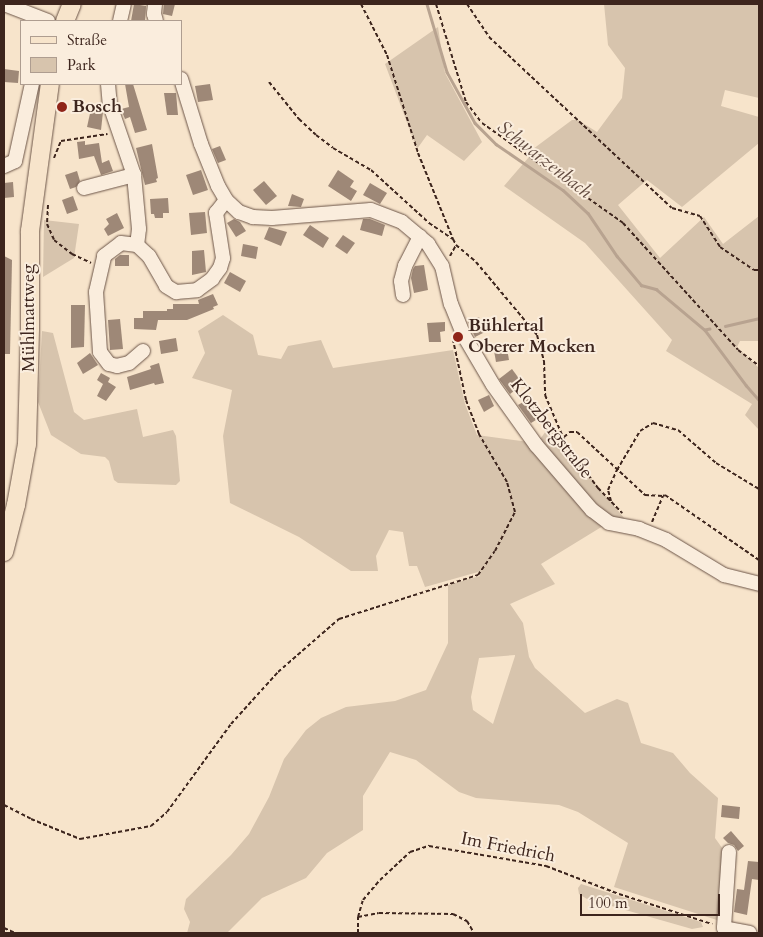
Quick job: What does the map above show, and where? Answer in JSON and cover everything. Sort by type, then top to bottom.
[{"type":"main road","points":[[65,20],[72,4]]},
{"type":"main road","name":"Mühlmattweg","points":[[4,552],[16,505],[27,444],[30,231],[50,85]]},
{"type":"street","points":[[4,4],[43,20]]},
{"type":"street","points":[[120,20],[124,4]]},
{"type":"street","points":[[155,4],[156,20]]},
{"type":"street","points":[[143,351],[128,363],[117,366],[109,364],[103,358],[98,337],[96,292],[100,266],[104,256],[115,246],[126,243],[137,245],[149,256],[166,286],[176,292],[197,290],[212,279],[220,268],[223,258],[216,213],[226,200],[202,144],[182,83]]},
{"type":"street","points":[[4,166],[15,161],[32,85]]},
{"type":"street","points":[[108,85],[110,105],[134,175],[138,199],[139,229],[137,245]]},
{"type":"street","points":[[84,188],[134,175]]},
{"type":"street","name":"Klotzbergstraße","points":[[226,200],[239,212],[253,217],[272,218],[371,210],[402,222],[428,244],[442,266],[451,304],[470,347],[519,423],[592,510],[609,523],[643,531],[666,540],[724,575],[759,584]]},
{"type":"street","points":[[403,295],[401,281],[405,266],[420,237]]},
{"type":"street","points":[[729,852],[724,928],[750,933]]},
{"type":"path","points":[[361,4],[391,64],[418,153],[456,245],[476,262],[537,335],[544,361],[546,395],[569,449],[612,504],[643,531],[663,496]]},
{"type":"path","points":[[436,4],[466,102],[482,123],[623,223],[738,350],[759,366]]},
{"type":"path","points":[[467,4],[489,37],[672,208],[700,216],[720,246],[754,270],[759,270]]},
{"type":"path","points":[[269,82],[298,119],[316,135],[332,148],[371,170],[417,212],[453,239]]},
{"type":"path","points":[[54,158],[61,141],[119,132]]},
{"type":"path","points":[[53,164],[56,142]]},
{"type":"path","points":[[48,199],[47,224],[54,240],[72,254],[100,266]]},
{"type":"path","points":[[4,805],[31,819],[80,839],[151,826],[167,812],[231,724],[278,672],[339,619],[478,575],[495,551],[515,512],[506,482],[479,434],[466,400],[451,332]]},
{"type":"path","points":[[612,504],[608,490],[617,470],[640,430],[653,423],[678,430],[716,464],[759,490]]},
{"type":"path","points":[[563,437],[570,432],[577,432],[644,495],[665,495],[759,560]]},
{"type":"path","name":"Im Friedrich","points":[[358,933],[358,917],[363,900],[380,880],[410,852],[429,846],[546,866],[619,894],[724,928]]},
{"type":"path","points":[[358,917],[379,913],[453,914],[467,922],[474,933]]},
{"type":"path","points":[[4,928],[15,933]]},
{"type":"green space","points":[[604,4],[759,4],[759,98],[725,90],[721,106],[759,117],[759,143],[682,207],[647,180],[618,205],[660,258],[704,217],[723,244],[759,216],[759,341],[740,341],[737,347],[759,368],[759,430],[745,415],[752,404],[666,351],[672,340],[585,243],[504,186],[529,157],[529,152],[572,120],[578,120],[597,132],[622,98],[625,68],[608,45]]},
{"type":"green space","points":[[438,27],[445,73],[482,142],[464,161],[427,135],[417,149],[385,64]]},
{"type":"green space","points":[[44,220],[79,224],[74,258],[43,277]]},
{"type":"green space","points":[[223,315],[253,335],[258,355],[281,359],[288,346],[321,340],[333,368],[453,350],[465,404],[477,435],[529,442],[603,526],[541,564],[555,584],[510,604],[523,623],[529,657],[535,668],[585,713],[617,699],[628,703],[641,743],[673,753],[690,773],[718,798],[715,838],[725,852],[720,921],[614,887],[628,843],[578,812],[559,805],[476,798],[459,792],[416,760],[390,752],[363,796],[363,830],[327,853],[306,878],[262,898],[227,933],[187,933],[190,922],[184,909],[186,899],[231,855],[249,834],[269,797],[284,759],[306,730],[321,718],[346,707],[395,701],[426,690],[448,643],[448,585],[480,576],[478,572],[425,587],[417,566],[409,566],[403,532],[389,530],[376,556],[378,571],[351,571],[299,537],[230,503],[223,436],[232,390],[192,378],[205,353],[198,331]],"holes":[[[515,655],[493,724],[473,710],[471,697],[479,658]]]},
{"type":"green space","points":[[42,331],[53,333],[74,412],[84,420],[137,409],[143,437],[173,430],[176,436],[180,481],[176,485],[118,483],[114,480],[109,461],[105,457],[81,454],[51,435],[38,402]]},
{"type":"green space","points":[[551,424],[564,445],[629,524],[607,517],[538,442]]},
{"type":"green space","points":[[581,884],[701,922],[703,927],[692,929],[587,899],[579,894],[578,888]]},
{"type":"building","points":[[134,4],[146,6],[145,20],[131,20]]},
{"type":"building","points":[[164,4],[175,4],[172,16],[163,14]]},
{"type":"building","points":[[4,69],[19,71],[18,83],[4,82]]},
{"type":"building","points":[[210,84],[213,100],[198,102],[195,86]]},
{"type":"building","points":[[125,85],[133,85],[147,130],[135,133],[130,117],[125,119],[121,109],[129,107]]},
{"type":"building","points":[[164,93],[176,93],[178,115],[167,115]]},
{"type":"building","points":[[91,109],[103,112],[101,130],[87,127]]},
{"type":"building","points":[[85,141],[85,145],[99,143],[102,163],[109,160],[113,171],[101,175],[94,156],[79,159],[77,142]]},
{"type":"building","points":[[152,144],[158,178],[156,179],[157,182],[145,185],[136,148]]},
{"type":"building","points":[[220,146],[226,160],[218,163],[212,149]]},
{"type":"building","points":[[201,170],[208,190],[193,195],[186,175]]},
{"type":"building","points":[[338,170],[354,181],[350,187],[357,191],[351,201],[328,186]]},
{"type":"building","points":[[77,171],[80,181],[76,187],[70,189],[65,175]]},
{"type":"building","points":[[264,181],[277,196],[266,205],[253,190]]},
{"type":"building","points":[[13,182],[14,197],[4,198],[4,183]]},
{"type":"building","points":[[370,183],[387,193],[380,204],[363,195]]},
{"type":"building","points":[[292,194],[304,199],[301,207],[288,206]]},
{"type":"building","points":[[73,196],[78,210],[67,214],[62,200]]},
{"type":"building","points":[[168,198],[169,213],[163,213],[163,218],[155,218],[154,214],[151,214],[150,199]]},
{"type":"building","points":[[205,212],[207,233],[191,235],[189,213]]},
{"type":"building","points":[[117,213],[124,228],[108,236],[104,229],[109,224],[106,219]]},
{"type":"building","points":[[234,219],[240,222],[246,231],[236,237],[227,223]]},
{"type":"building","points":[[363,219],[370,219],[385,225],[382,236],[360,230]]},
{"type":"building","points":[[310,225],[329,238],[323,248],[303,235]]},
{"type":"building","points":[[269,227],[287,232],[281,246],[264,239]]},
{"type":"building","points":[[343,235],[355,243],[347,254],[335,246]]},
{"type":"building","points":[[243,244],[258,247],[256,259],[241,256]]},
{"type":"building","points":[[204,250],[206,272],[192,275],[192,251]]},
{"type":"building","points":[[120,255],[129,255],[129,266],[115,266],[115,259]]},
{"type":"building","points":[[4,256],[12,260],[10,354],[4,354]]},
{"type":"building","points":[[424,265],[428,290],[414,293],[411,278],[413,269],[415,266]]},
{"type":"building","points":[[230,272],[246,281],[240,292],[224,283]]},
{"type":"building","points":[[213,294],[218,305],[213,307],[214,309],[187,320],[158,320],[156,330],[134,329],[134,318],[143,318],[143,311],[167,311],[167,309],[173,309],[173,304],[199,304],[198,300]]},
{"type":"building","points":[[71,305],[85,305],[84,347],[71,348]]},
{"type":"building","points":[[479,317],[485,332],[475,337],[468,322]]},
{"type":"building","points":[[120,319],[123,349],[110,350],[108,320]]},
{"type":"building","points":[[445,322],[445,331],[440,332],[441,342],[429,342],[427,323]]},
{"type":"building","points":[[176,338],[178,351],[161,354],[159,341]]},
{"type":"building","points":[[506,343],[509,360],[496,362],[493,345]]},
{"type":"building","points":[[90,353],[98,365],[83,374],[77,363]]},
{"type":"building","points":[[159,363],[164,383],[155,385],[154,383],[130,390],[127,377],[151,369],[150,366]]},
{"type":"building","points":[[512,369],[523,384],[510,394],[499,379]]},
{"type":"building","points":[[101,373],[110,378],[108,382],[116,387],[106,401],[97,396],[103,384],[97,380]]},
{"type":"building","points":[[489,395],[494,406],[484,412],[478,400]]},
{"type":"building","points":[[530,398],[541,417],[531,423],[518,405]]},
{"type":"building","points":[[722,805],[740,807],[739,819],[721,817]]},
{"type":"building","points":[[731,831],[744,846],[738,851],[734,845],[728,843],[723,838]]},
{"type":"building","points":[[748,861],[759,862],[759,880],[752,879],[747,915],[734,912],[737,889],[744,890]]},
{"type":"waterway","name":"Schwarzenbach","points":[[427,4],[447,72],[475,123],[496,144],[563,190],[588,213],[617,256],[641,285],[656,289],[705,330]]},
{"type":"waterway","name":"Schwarzenbach","points":[[725,326],[759,318]]},
{"type":"waterway","name":"Schwarzenbach","points":[[710,329],[705,330],[759,400]]},
{"type":"place","name":"Bosch","points":[[62,107]]},
{"type":"place","name":"Bühlertal Oberer Mocken","points":[[458,337]]}]
